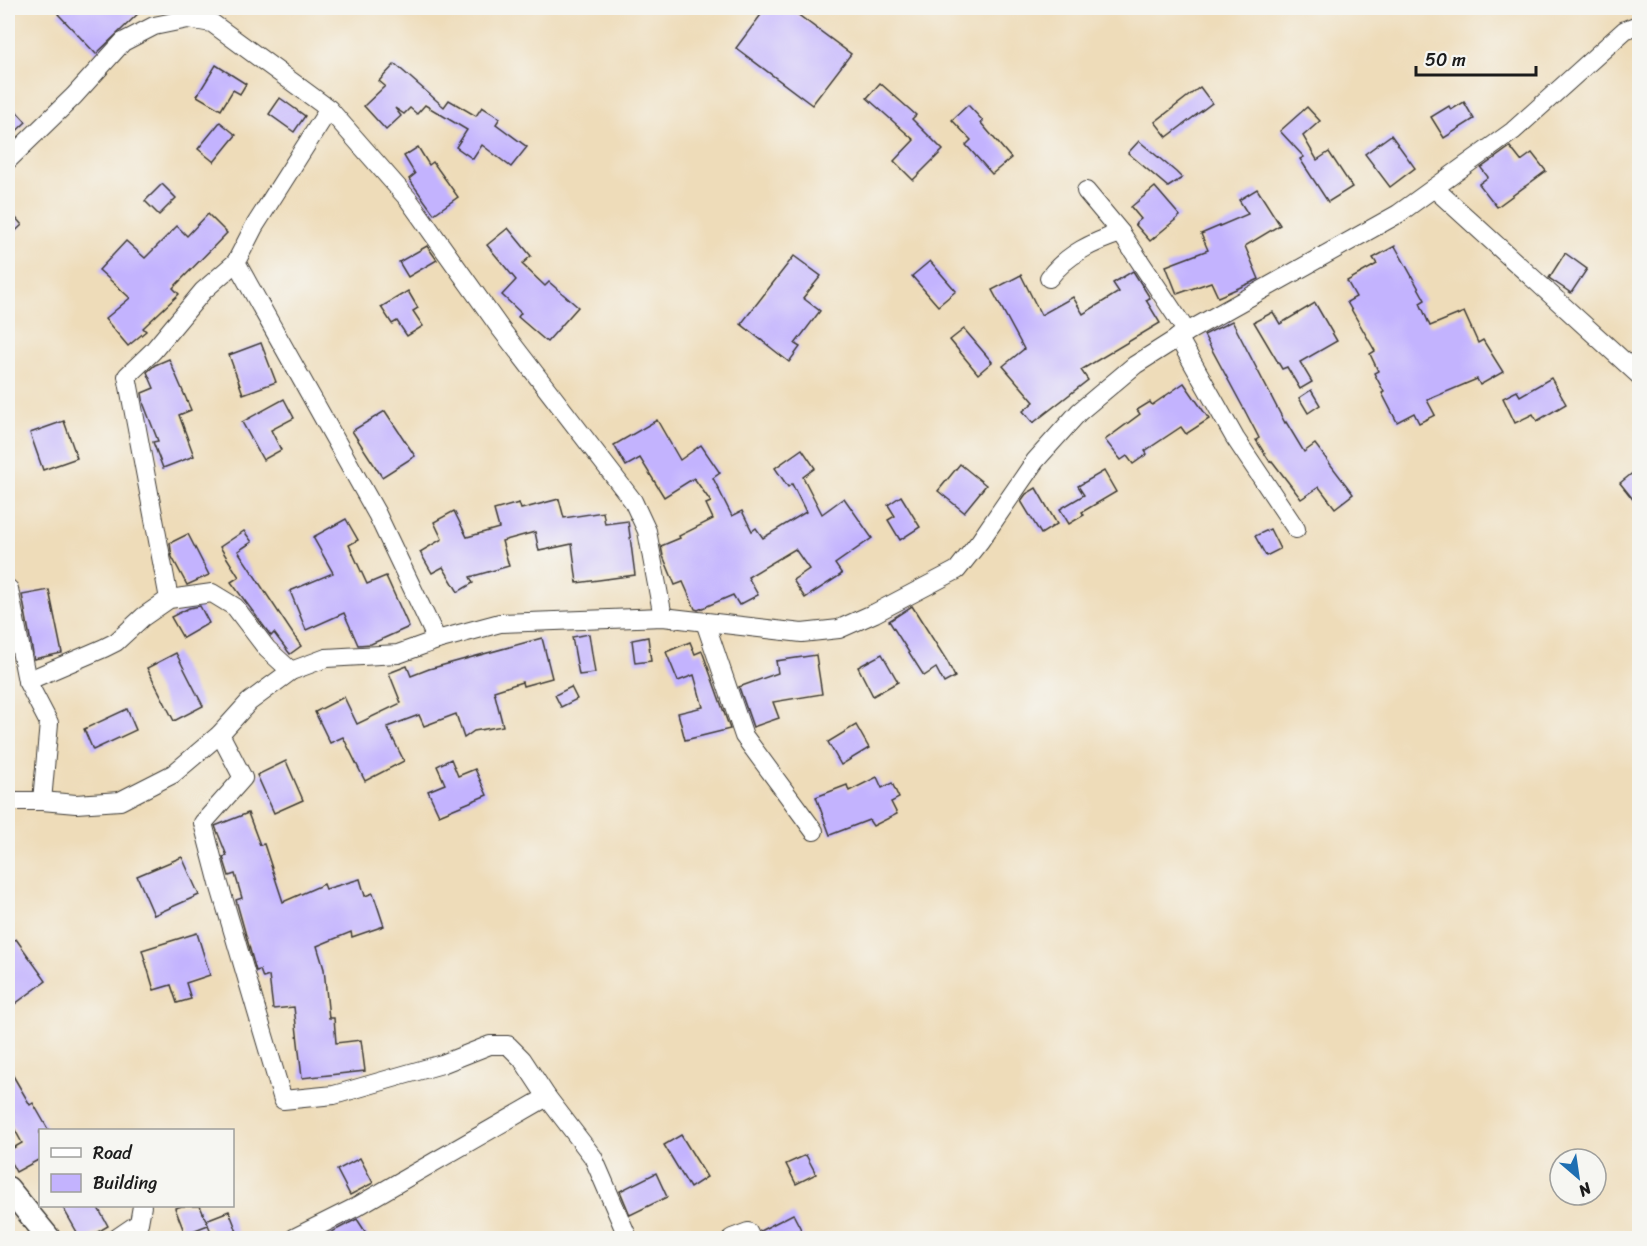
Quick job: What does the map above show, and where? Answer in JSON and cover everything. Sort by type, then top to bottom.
[{"type":"street","points":[[8,160],[74,96],[123,42],[185,13],[216,15],[329,109],[408,199],[500,328],[633,501],[646,531],[663,616]]},
{"type":"street","points":[[8,801],[76,804],[120,801],[173,774],[220,734],[249,702],[291,671],[326,658],[398,654],[437,640],[500,623],[663,616],[802,633],[839,629],[875,613],[957,570],[980,541],[1035,461],[1079,412],[1136,365],[1183,334],[1398,214],[1513,131],[1625,30],[1640,24]]},
{"type":"street","points":[[169,599],[127,376],[153,351],[203,291],[236,262],[254,227],[329,109]]},
{"type":"street","points":[[1434,188],[1640,376]]},
{"type":"street","points":[[1086,191],[1121,232],[1183,334],[1235,438],[1296,529]]},
{"type":"street","points":[[1049,278],[1059,265],[1074,254],[1121,232]]},
{"type":"street","points":[[236,262],[377,514],[437,640]]},
{"type":"street","points":[[9,589],[27,681],[49,723],[42,801]]},
{"type":"street","points":[[27,681],[116,642],[143,617],[169,599],[212,593],[235,607],[267,649],[291,671]]},
{"type":"street","points":[[705,622],[744,736],[814,831]]},
{"type":"street","points":[[220,734],[243,778],[203,823],[283,1100],[334,1095],[442,1064],[490,1045],[508,1045],[522,1059],[547,1097],[593,1157],[628,1239]]},
{"type":"street","points":[[294,1239],[356,1207],[547,1097]]},
{"type":"street","points":[[8,1188],[49,1239]]},
{"type":"street","points":[[117,1239],[139,1223],[142,1207]]},
{"type":"street","points":[[732,1239],[748,1232],[752,1239]]},
{"type":"building","points":[[64,8],[144,8],[96,54],[58,14]]},
{"type":"building","points":[[766,8],[789,8],[851,54],[812,105],[736,48]]},
{"type":"building","points":[[395,64],[444,107],[449,100],[476,116],[482,107],[500,118],[496,124],[527,147],[511,167],[482,145],[473,159],[456,147],[467,130],[425,105],[417,114],[410,108],[404,114],[395,108],[401,116],[386,130],[364,106],[385,86],[379,81]]},
{"type":"building","points":[[216,65],[246,84],[240,94],[233,90],[221,110],[197,96]]},
{"type":"building","points":[[880,83],[916,115],[912,119],[943,150],[913,180],[894,161],[914,140],[867,98]]},
{"type":"building","points":[[1200,87],[1212,103],[1167,137],[1155,122]]},
{"type":"building","points":[[280,98],[305,116],[294,132],[269,114]]},
{"type":"building","points":[[8,102],[26,122],[8,139]]},
{"type":"building","points":[[1464,102],[1474,119],[1444,138],[1431,117],[1449,106],[1451,110]]},
{"type":"building","points":[[968,105],[1011,158],[992,174],[966,145],[971,140],[952,120]]},
{"type":"building","points":[[1307,107],[1320,121],[1303,136],[1317,160],[1329,152],[1352,187],[1328,202],[1300,159],[1304,157],[1280,131]]},
{"type":"building","points":[[220,122],[236,135],[214,162],[198,149]]},
{"type":"building","points":[[1391,135],[1415,168],[1390,187],[1365,154]]},
{"type":"building","points":[[1139,141],[1182,178],[1168,187],[1128,153]]},
{"type":"building","points":[[418,147],[429,165],[433,162],[458,197],[434,214],[409,179],[415,174],[404,156]]},
{"type":"building","points":[[1510,147],[1521,161],[1532,153],[1546,171],[1497,207],[1479,184],[1488,177],[1481,168]]},
{"type":"building","points":[[162,184],[176,198],[159,215],[145,201]]},
{"type":"building","points":[[1155,187],[1180,216],[1150,241],[1135,224],[1141,219],[1131,207]]},
{"type":"building","points":[[1257,189],[1280,225],[1245,246],[1259,279],[1218,297],[1211,282],[1177,294],[1166,266],[1208,250],[1201,234],[1248,214],[1239,200]]},
{"type":"building","points":[[8,209],[22,225],[8,238]]},
{"type":"building","points":[[208,214],[227,233],[173,288],[179,294],[143,328],[146,331],[128,346],[105,319],[130,298],[99,270],[126,241],[145,258],[177,226],[187,236]]},
{"type":"building","points":[[508,228],[531,256],[522,264],[545,286],[549,282],[578,307],[547,342],[518,317],[521,313],[502,295],[516,280],[487,245]]},
{"type":"building","points":[[427,246],[437,260],[408,277],[399,262]]},
{"type":"building","points":[[1395,246],[1425,300],[1420,303],[1430,326],[1464,312],[1478,343],[1483,340],[1503,372],[1480,385],[1477,379],[1427,400],[1435,415],[1419,423],[1414,413],[1397,422],[1374,373],[1378,371],[1370,354],[1375,351],[1347,302],[1356,297],[1347,281],[1377,264],[1373,258]]},
{"type":"building","points":[[1565,253],[1587,269],[1571,293],[1549,278]]},
{"type":"building","points":[[794,256],[821,276],[803,298],[820,311],[795,344],[800,347],[789,362],[741,324]]},
{"type":"building","points":[[930,261],[956,291],[938,306],[912,276]]},
{"type":"building","points":[[1133,271],[1150,298],[1146,300],[1160,323],[1081,370],[1088,380],[1033,423],[1023,411],[1034,402],[1003,366],[1024,349],[992,290],[1021,275],[1041,315],[1073,297],[1083,314],[1119,292],[1113,283]]},
{"type":"building","points":[[408,291],[418,308],[413,311],[423,326],[407,336],[397,321],[392,324],[381,307]]},
{"type":"building","points":[[1315,303],[1337,341],[1300,362],[1312,382],[1300,389],[1287,367],[1282,369],[1254,322],[1273,312],[1280,324]]},
{"type":"building","points":[[1232,321],[1285,423],[1304,452],[1315,444],[1353,494],[1335,508],[1319,487],[1301,499],[1272,461],[1270,462],[1256,440],[1259,438],[1204,335]]},
{"type":"building","points":[[964,329],[992,362],[978,374],[950,340]]},
{"type":"building","points":[[261,343],[276,382],[243,394],[229,355]]},
{"type":"building","points":[[169,359],[191,410],[179,415],[194,456],[163,468],[153,442],[158,441],[144,405],[142,393],[154,388],[147,372],[155,365]]},
{"type":"building","points":[[1551,378],[1566,404],[1537,421],[1533,414],[1515,423],[1503,398],[1517,391],[1520,396]]},
{"type":"building","points":[[1184,383],[1209,419],[1186,434],[1181,427],[1145,451],[1147,454],[1133,464],[1127,456],[1121,460],[1105,440],[1140,414],[1137,410],[1150,402],[1152,405]]},
{"type":"building","points":[[1311,390],[1320,405],[1308,413],[1299,398]]},
{"type":"building","points":[[284,399],[294,418],[271,430],[281,450],[263,460],[242,422]]},
{"type":"building","points":[[385,411],[415,456],[382,477],[352,431]]},
{"type":"building","points":[[657,420],[680,460],[701,445],[720,473],[713,478],[732,516],[742,511],[752,531],[756,528],[763,538],[806,512],[792,484],[788,487],[775,468],[802,449],[815,468],[803,477],[822,514],[844,498],[872,538],[835,564],[842,574],[805,598],[793,580],[809,569],[795,549],[748,577],[758,595],[739,605],[733,595],[698,610],[695,609],[683,582],[675,585],[661,546],[713,519],[706,504],[711,502],[694,478],[664,497],[640,458],[626,466],[614,445]]},
{"type":"building","points":[[64,421],[77,458],[43,470],[30,433]]},
{"type":"building","points":[[960,464],[986,485],[964,512],[938,491]]},
{"type":"building","points":[[1640,467],[1640,508],[1620,483]]},
{"type":"building","points":[[1104,471],[1116,492],[1082,512],[1084,515],[1069,524],[1060,509],[1084,495],[1078,486]]},
{"type":"building","points":[[1036,488],[1057,524],[1041,534],[1021,501],[1026,494]]},
{"type":"building","points":[[901,496],[920,527],[900,540],[888,520],[895,516],[888,505]]},
{"type":"building","points":[[559,499],[564,518],[603,512],[605,524],[628,521],[635,575],[577,583],[572,544],[539,551],[535,532],[502,541],[509,566],[470,577],[473,583],[458,592],[443,567],[432,573],[420,552],[442,539],[434,522],[454,511],[467,537],[499,528],[494,510],[519,503],[521,509]]},
{"type":"building","points":[[346,519],[358,540],[349,545],[367,584],[386,576],[409,627],[371,644],[358,645],[344,613],[306,630],[290,591],[333,573],[313,537]]},
{"type":"building","points":[[1270,529],[1280,549],[1266,556],[1255,536]]},
{"type":"building","points":[[244,531],[252,542],[238,551],[301,646],[290,654],[274,633],[271,636],[231,582],[239,577],[220,547]]},
{"type":"building","points":[[188,534],[209,575],[187,585],[172,557],[170,543]]},
{"type":"building","points":[[49,590],[62,653],[34,659],[22,595]]},
{"type":"building","points":[[200,606],[209,623],[183,638],[171,617],[189,608]]},
{"type":"building","points":[[912,606],[955,677],[944,683],[936,668],[924,676],[889,621]]},
{"type":"building","points":[[589,634],[595,673],[579,675],[572,637]]},
{"type":"building","points":[[648,637],[651,661],[635,663],[632,640]]},
{"type":"building","points":[[542,638],[552,678],[523,686],[522,682],[494,691],[503,726],[474,731],[464,738],[456,714],[424,726],[419,715],[387,727],[404,761],[365,781],[343,737],[330,743],[315,712],[344,697],[357,724],[401,703],[389,673],[407,666],[411,676]]},
{"type":"building","points":[[690,642],[695,654],[702,651],[730,729],[685,740],[678,713],[703,707],[694,675],[678,681],[666,652]]},
{"type":"building","points":[[176,653],[203,706],[174,721],[147,668]]},
{"type":"building","points":[[882,654],[898,682],[873,696],[858,667]]},
{"type":"building","points":[[816,655],[822,694],[773,702],[779,718],[753,727],[739,687],[778,673],[776,661]]},
{"type":"building","points":[[571,687],[577,699],[561,707],[555,695]]},
{"type":"building","points":[[127,709],[136,730],[93,750],[84,729]]},
{"type":"building","points":[[856,725],[869,748],[841,765],[828,742]]},
{"type":"building","points":[[451,759],[458,776],[475,769],[487,795],[439,815],[428,791],[445,784],[437,766]]},
{"type":"building","points":[[286,761],[303,800],[274,813],[257,775]]},
{"type":"building","points":[[877,777],[882,788],[892,783],[899,798],[891,802],[897,814],[873,826],[869,820],[830,835],[816,797],[847,785],[849,791]]},
{"type":"building","points":[[248,813],[260,845],[264,844],[283,902],[324,884],[326,889],[360,879],[365,896],[373,893],[384,926],[352,937],[351,932],[317,946],[324,969],[329,1018],[334,1018],[336,1043],[361,1040],[365,1071],[302,1078],[294,1007],[273,1009],[269,976],[263,978],[260,970],[256,971],[236,900],[242,898],[235,874],[229,876],[223,857],[227,856],[215,826]]},
{"type":"building","points":[[182,857],[199,895],[154,915],[137,876]]},
{"type":"building","points":[[197,933],[210,975],[186,983],[191,999],[177,1003],[171,985],[154,990],[142,950]]},
{"type":"building","points":[[16,939],[46,981],[8,1009],[8,945]]},
{"type":"building","points":[[8,1067],[30,1105],[33,1103],[48,1129],[39,1129],[39,1160],[16,1172],[8,1157],[8,1151],[22,1143],[8,1117]]},
{"type":"building","points":[[681,1135],[707,1177],[690,1188],[664,1145]]},
{"type":"building","points":[[806,1155],[816,1174],[796,1184],[786,1164]]},
{"type":"building","points":[[360,1158],[373,1183],[350,1195],[337,1170]]},
{"type":"building","points":[[656,1173],[667,1197],[630,1215],[620,1191]]},
{"type":"building","points":[[63,1207],[98,1207],[108,1226],[86,1239],[81,1239]]},
{"type":"building","points":[[200,1207],[208,1225],[185,1234],[175,1208]]},
{"type":"building","points":[[229,1211],[240,1239],[214,1239],[206,1220]]},
{"type":"building","points":[[793,1214],[806,1239],[762,1239],[760,1231]]},
{"type":"building","points":[[357,1219],[370,1239],[331,1239],[328,1234]]}]
